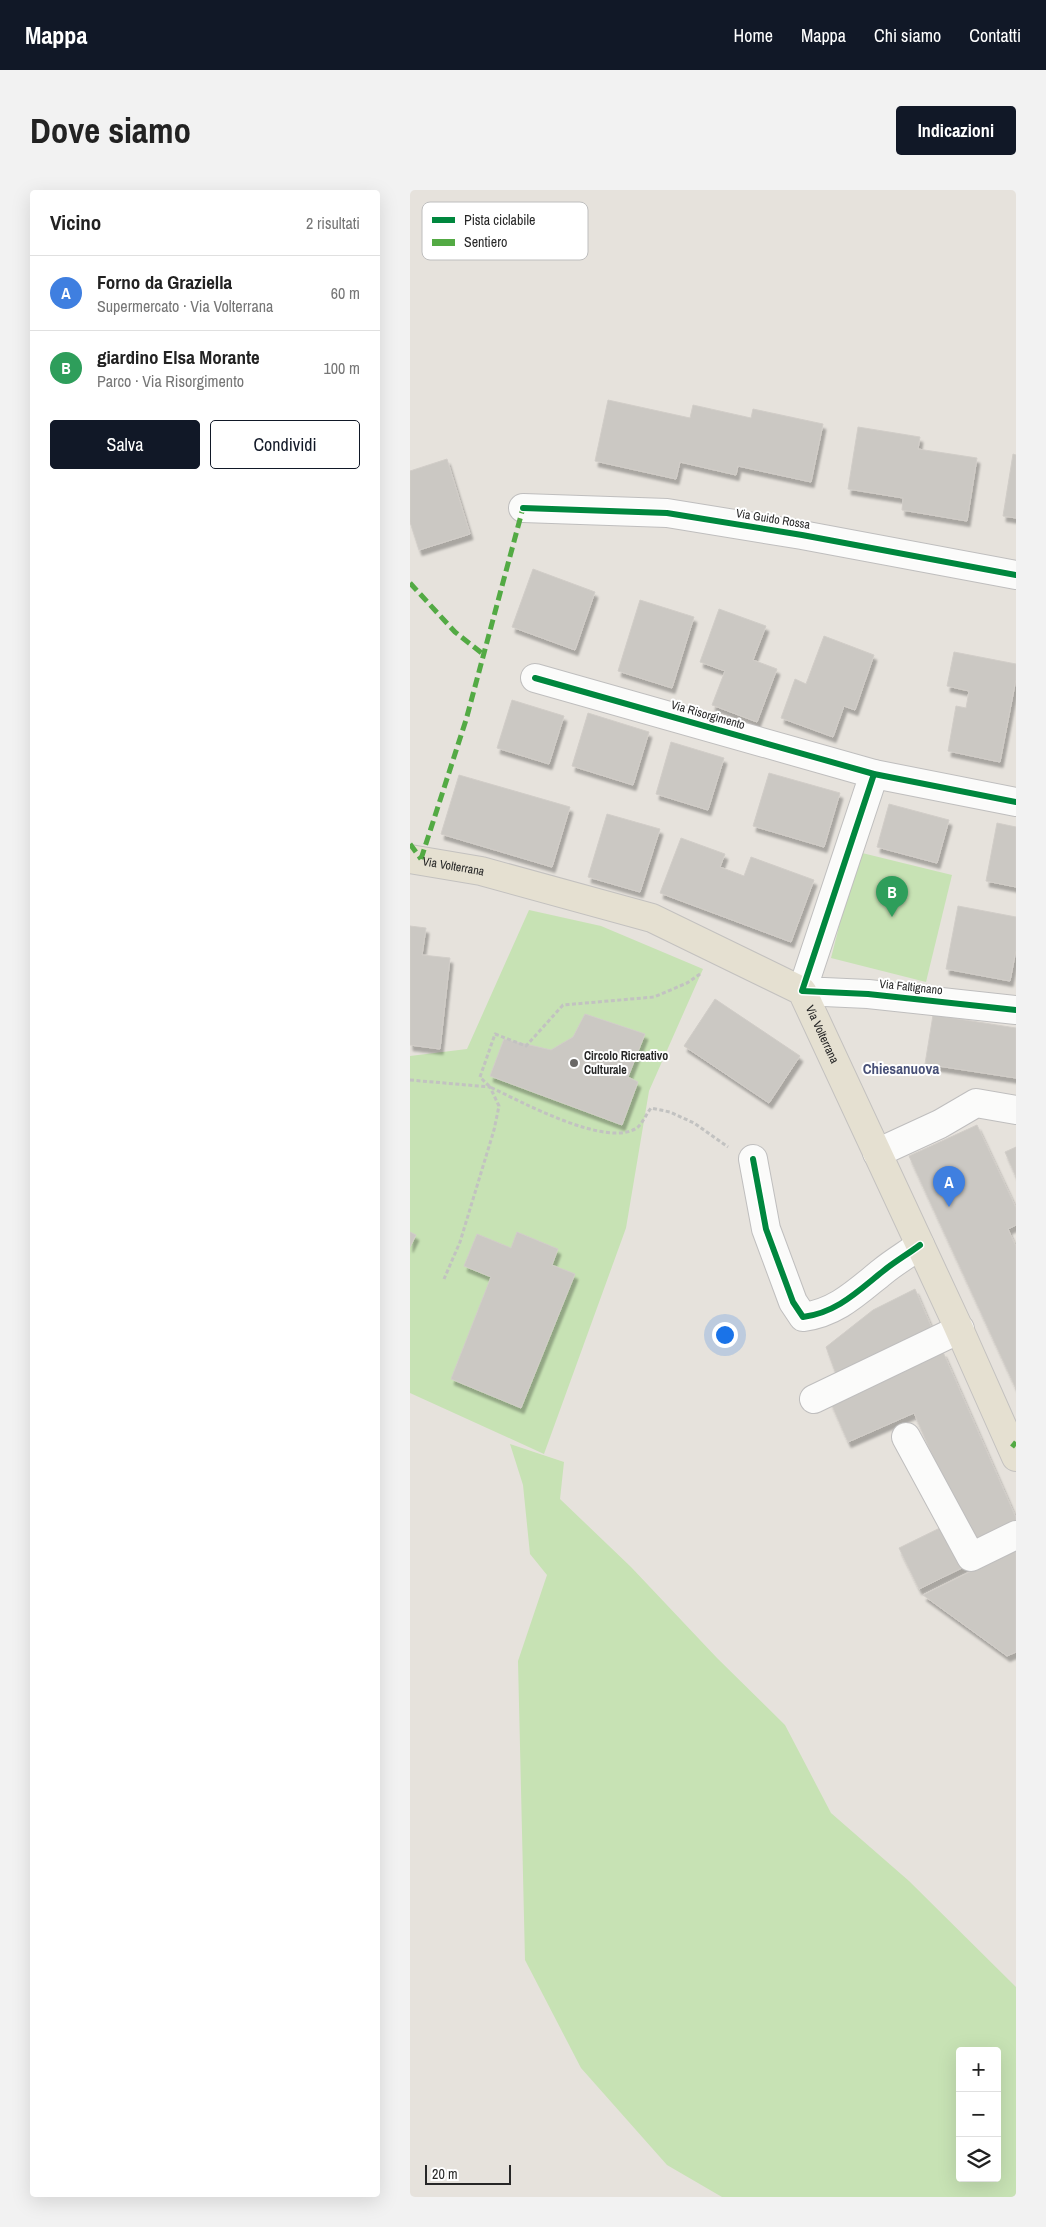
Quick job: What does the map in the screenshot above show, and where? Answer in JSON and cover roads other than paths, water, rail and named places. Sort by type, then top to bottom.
[{"type":"main road","name":"Via Volterrana","points":[[410,859],[481,871],[652,918],[802,991],[960,1329],[1016,1457]]},
{"type":"street","name":"Via Guido Rossa","points":[[524,508],[667,513],[802,535],[1016,576]]},
{"type":"street","name":"Via Risorgimento","points":[[535,678],[874,774],[1016,802]]},
{"type":"street","points":[[802,991],[874,774]]},
{"type":"street","name":"Via Faltignano","points":[[802,991],[868,994],[1016,1010]]},
{"type":"street","points":[[877,1152],[940,1124],[976,1103],[1016,1110]]},
{"type":"street","points":[[753,1159],[766,1230],[794,1302],[803,1317],[821,1315],[851,1298],[884,1270],[920,1245]]},
{"type":"street","points":[[814,1399],[960,1329]]},
{"type":"street","points":[[906,1437],[971,1557],[1016,1535]]},
{"type":"place","name":"giardino Elsa Morante","points":[[892,917]]},
{"type":"place","name":"Circolo Ricreativo Culturale","points":[[574,1063]]},
{"type":"place","name":"Forno da Graziella","points":[[949,1207]]},
{"type":"district","name":"Chiesanuova","points":[[901,1068]]}]
